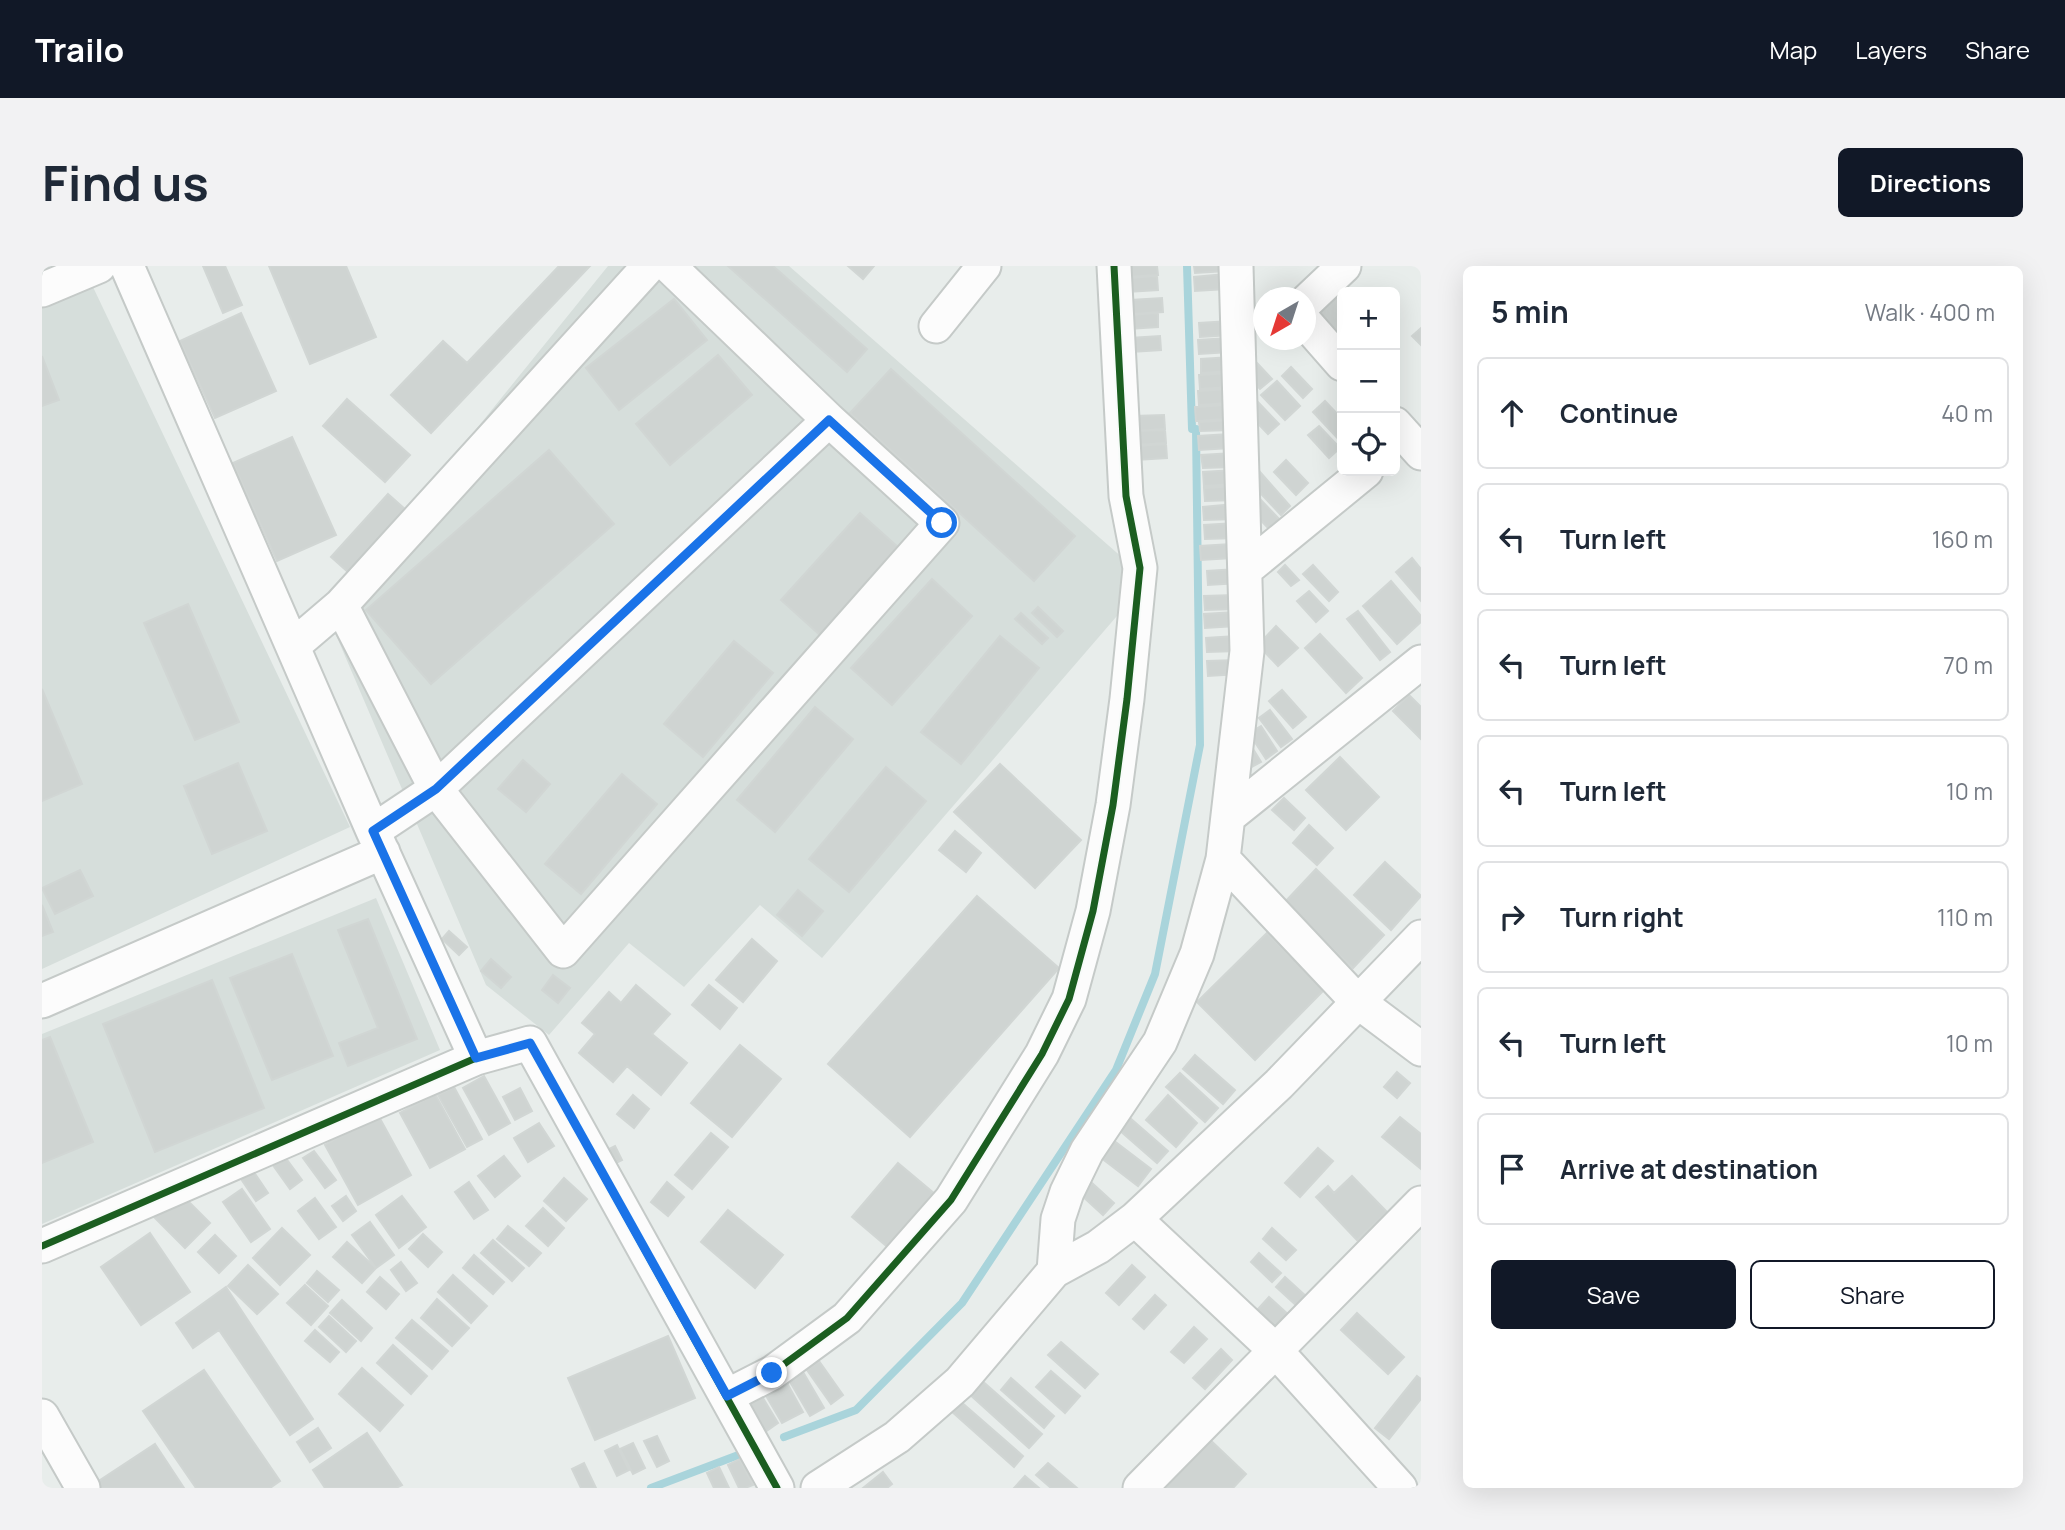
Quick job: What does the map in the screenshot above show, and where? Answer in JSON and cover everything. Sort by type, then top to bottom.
[{"type":"street","points":[[42,290],[99,266]]},
{"type":"street","points":[[128,266],[378,842],[476,1058]]},
{"type":"street","points":[[293,646],[341,605],[649,266]]},
{"type":"street","points":[[341,605],[436,789],[563,951],[942,523],[829,420],[669,266]]},
{"type":"street","points":[[936,326],[984,266]]},
{"type":"street","points":[[727,1396],[772,1373],[847,1318],[951,1200],[1042,1054],[1069,999],[1093,911],[1113,805],[1140,568],[1126,496],[1114,266]]},
{"type":"street","points":[[1054,1271],[1058,1219],[1067,1192],[1087,1150],[1160,1042],[1196,954],[1223,859],[1247,651],[1245,570],[1251,325],[1236,266]]},
{"type":"street","points":[[1316,292],[1343,266]]},
{"type":"street","points":[[1316,334],[1337,358]]},
{"type":"street","points":[[42,1001],[378,842],[829,420]]},
{"type":"street","points":[[1245,570],[1360,476]]},
{"type":"street","points":[[1228,817],[1421,662]]},
{"type":"street","points":[[1223,859],[1357,1001],[1421,1049]]},
{"type":"street","points":[[818,1488],[897,1437],[960,1382],[1054,1271],[1098,1247],[1135,1219],[1279,1084],[1421,937]]},
{"type":"street","points":[[42,1246],[476,1058],[530,1043],[773,1480]]},
{"type":"street","points":[[1140,1488],[1421,1203]]},
{"type":"street","points":[[1135,1219],[1276,1351],[1400,1488]]},
{"type":"street","points":[[42,1416],[83,1488]]},
{"type":"shaded area","points":[[42,266],[83,266],[350,827],[42,969]]},
{"type":"shaded area","points":[[608,266],[789,266],[1148,580],[822,958],[760,905],[684,987],[629,943],[549,1035],[486,985],[327,614]]},
{"type":"shaded area","points":[[376,898],[440,1050],[42,1224],[42,1034]]},
{"type":"building","points":[[203,266],[225,266],[242,305],[223,313]]},
{"type":"building","points":[[269,266],[346,266],[376,337],[310,364]]},
{"type":"building","points":[[559,266],[590,266],[431,433],[391,395],[443,341],[467,363]]},
{"type":"building","points":[[728,266],[773,266],[867,349],[847,372]]},
{"type":"building","points":[[848,266],[874,266],[863,279]]},
{"type":"building","points":[[1126,266],[1157,266],[1158,275],[1127,277]]},
{"type":"building","points":[[1194,266],[1225,266],[1226,271],[1195,273]]},
{"type":"building","points":[[1225,274],[1226,289],[1195,291],[1194,277]]},
{"type":"building","points":[[1157,276],[1158,290],[1127,292],[1126,278]]},
{"type":"building","points":[[1335,296],[1337,298],[1337,340],[1316,318],[1316,314]]},
{"type":"building","points":[[1162,298],[1163,312],[1132,314],[1131,300]]},
{"type":"building","points":[[674,299],[707,340],[619,410],[586,368]]},
{"type":"building","points":[[241,313],[276,391],[215,418],[180,341]]},
{"type":"building","points":[[1158,313],[1158,327],[1128,329],[1127,315]]},
{"type":"building","points":[[1230,321],[1231,335],[1200,337],[1199,323]]},
{"type":"building","points":[[1421,328],[1421,345],[1412,336]]},
{"type":"building","points":[[1160,336],[1161,350],[1131,352],[1130,338]]},
{"type":"building","points":[[1229,338],[1230,352],[1199,354],[1198,340]]},
{"type":"building","points":[[718,355],[752,395],[670,465],[636,424]]},
{"type":"building","points":[[42,356],[59,400],[42,406]]},
{"type":"building","points":[[1231,357],[1232,371],[1201,373],[1201,359]]},
{"type":"building","points":[[1257,363],[1272,379],[1260,389],[1245,373]]},
{"type":"building","points":[[1291,367],[1312,389],[1303,398],[1282,376]]},
{"type":"building","points":[[891,369],[1075,536],[1034,581],[850,413]]},
{"type":"building","points":[[1230,373],[1230,387],[1200,389],[1199,375]]},
{"type":"building","points":[[1277,381],[1300,406],[1285,420],[1261,395]]},
{"type":"building","points":[[1229,389],[1230,403],[1199,405],[1198,391]]},
{"type":"building","points":[[347,399],[410,455],[385,482],[323,426]]},
{"type":"building","points":[[1255,399],[1279,424],[1268,434],[1244,409]]},
{"type":"building","points":[[1325,401],[1337,414],[1337,438],[1313,412]]},
{"type":"building","points":[[1226,405],[1227,419],[1196,421],[1195,407]]},
{"type":"building","points":[[1164,415],[1165,429],[1135,431],[1134,416]]},
{"type":"building","points":[[1230,420],[1231,430],[1200,431],[1199,422]]},
{"type":"building","points":[[1319,426],[1337,445],[1337,451],[1329,458],[1308,435]]},
{"type":"building","points":[[1165,430],[1166,443],[1136,445],[1135,431]]},
{"type":"building","points":[[1229,434],[1230,448],[1199,450],[1198,436]]},
{"type":"building","points":[[292,437],[336,535],[277,561],[233,463]]},
{"type":"building","points":[[1166,444],[1167,458],[1136,460],[1136,446]]},
{"type":"building","points":[[549,450],[614,524],[431,684],[366,610]]},
{"type":"building","points":[[1233,453],[1233,467],[1203,468],[1201,455]]},
{"type":"building","points":[[1286,460],[1308,483],[1296,495],[1274,472]]},
{"type":"building","points":[[1234,470],[1235,484],[1204,486],[1203,472]]},
{"type":"building","points":[[1260,472],[1290,506],[1281,515],[1250,482]]},
{"type":"building","points":[[1235,486],[1236,500],[1205,501],[1204,488]]},
{"type":"building","points":[[388,494],[405,509],[348,572],[331,557]]},
{"type":"building","points":[[1259,498],[1281,521],[1271,531],[1249,508]]},
{"type":"building","points":[[1234,504],[1235,519],[1204,520],[1203,507]]},
{"type":"building","points":[[860,513],[898,547],[820,635],[781,600]]},
{"type":"building","points":[[1235,523],[1236,538],[1205,539],[1204,525]]},
{"type":"building","points":[[1231,544],[1232,558],[1201,560],[1200,546]]},
{"type":"building","points":[[1412,558],[1421,569],[1421,601],[1396,572]]},
{"type":"building","points":[[1285,565],[1299,580],[1291,586],[1278,572]]},
{"type":"building","points":[[1313,565],[1338,592],[1329,601],[1303,574]]},
{"type":"building","points":[[1237,569],[1239,583],[1208,585],[1207,571]]},
{"type":"building","points":[[932,579],[972,616],[892,705],[851,668]]},
{"type":"building","points":[[1391,581],[1421,616],[1421,622],[1397,644],[1363,606]]},
{"type":"building","points":[[1309,591],[1328,611],[1316,622],[1297,601]]},
{"type":"building","points":[[1235,595],[1236,609],[1205,610],[1204,596]]},
{"type":"building","points":[[188,604],[239,722],[195,740],[144,623]]},
{"type":"building","points":[[1038,607],[1063,631],[1057,637],[1032,613]]},
{"type":"building","points":[[1358,611],[1390,652],[1380,660],[1347,619]]},
{"type":"building","points":[[1235,612],[1236,626],[1205,628],[1204,614]]},
{"type":"building","points":[[1021,613],[1048,638],[1042,644],[1015,619]]},
{"type":"building","points":[[1276,626],[1298,648],[1278,666],[1258,645]]},
{"type":"building","points":[[1320,634],[1362,678],[1346,693],[1305,648]]},
{"type":"building","points":[[1000,636],[1039,668],[961,764],[921,732]]},
{"type":"building","points":[[1236,636],[1237,651],[1207,652],[1206,638]]},
{"type":"building","points":[[734,641],[773,673],[703,757],[664,724]]},
{"type":"building","points":[[1238,660],[1239,674],[1208,676],[1207,661]]},
{"type":"building","points":[[42,689],[82,784],[42,801]]},
{"type":"building","points":[[1282,690],[1306,717],[1293,728],[1269,701]]},
{"type":"building","points":[[1409,695],[1421,707],[1421,739],[1393,711]]},
{"type":"building","points":[[815,707],[853,739],[775,832],[737,800]]},
{"type":"building","points":[[1270,710],[1292,739],[1281,747],[1259,718]]},
{"type":"building","points":[[1261,726],[1277,751],[1266,759],[1249,733]]},
{"type":"building","points":[[1250,744],[1261,762],[1250,768],[1240,749]]},
{"type":"building","points":[[1340,757],[1379,797],[1346,830],[1306,790]]},
{"type":"building","points":[[523,760],[550,784],[526,812],[498,789]]},
{"type":"building","points":[[238,763],[267,831],[212,854],[184,786]]},
{"type":"building","points":[[1000,764],[1081,840],[1035,888],[954,812]]},
{"type":"building","points":[[886,767],[926,801],[849,892],[809,859]]},
{"type":"building","points":[[622,774],[657,804],[581,894],[545,864]]},
{"type":"building","points":[[1284,798],[1305,818],[1294,830],[1272,810]]},
{"type":"building","points":[[1309,825],[1333,848],[1317,865],[1293,843]]},
{"type":"building","points":[[955,831],[981,853],[966,872],[939,850]]},
{"type":"building","points":[[1385,862],[1421,896],[1391,930],[1354,895]]},
{"type":"building","points":[[1316,869],[1384,935],[1353,968],[1284,903]]},
{"type":"building","points":[[80,870],[93,896],[55,914],[42,888]]},
{"type":"building","points":[[798,890],[823,911],[802,936],[777,915]]},
{"type":"building","points":[[977,896],[1059,968],[910,1137],[828,1064]]},
{"type":"building","points":[[42,905],[53,932],[42,936]]},
{"type":"building","points":[[368,919],[417,1039],[348,1066],[339,1043],[378,1028],[338,930]]},
{"type":"building","points":[[449,931],[467,947],[459,955],[442,939]]},
{"type":"building","points":[[1267,933],[1324,990],[1255,1060],[1197,1002]]},
{"type":"building","points":[[752,939],[777,961],[743,1002],[716,980]]},
{"type":"building","points":[[292,954],[333,1056],[272,1080],[230,978]]},
{"type":"building","points":[[491,959],[511,977],[501,988],[481,971]]},
{"type":"building","points":[[553,975],[570,988],[558,1003],[542,990]]},
{"type":"building","points":[[212,980],[264,1108],[155,1152],[103,1024]]},
{"type":"building","points":[[636,985],[670,1014],[652,1034],[687,1063],[661,1095],[627,1066],[613,1082],[579,1053],[595,1034],[582,1023],[609,992],[621,1003]]},
{"type":"building","points":[[709,985],[737,1008],[720,1029],[692,1005]]},
{"type":"building","points":[[50,1037],[93,1142],[42,1163],[42,1040]]},
{"type":"building","points":[[740,1045],[781,1079],[732,1137],[691,1103]]},
{"type":"building","points":[[1195,1055],[1235,1090],[1223,1104],[1183,1069]]},
{"type":"building","points":[[1397,1072],[1410,1083],[1397,1098],[1384,1087]]},
{"type":"building","points":[[1180,1073],[1218,1108],[1205,1122],[1166,1087]]},
{"type":"building","points":[[484,1076],[510,1123],[489,1135],[463,1088]]},
{"type":"building","points":[[454,1087],[482,1139],[467,1147],[438,1095]]},
{"type":"building","points":[[520,1088],[532,1111],[515,1120],[503,1097]]},
{"type":"building","points":[[435,1094],[465,1149],[430,1168],[400,1113]]},
{"type":"building","points":[[633,1095],[649,1109],[634,1128],[617,1114]]},
{"type":"building","points":[[1168,1095],[1197,1123],[1176,1147],[1146,1120]]},
{"type":"building","points":[[378,1115],[411,1175],[358,1205],[325,1145]]},
{"type":"building","points":[[1400,1117],[1421,1134],[1421,1169],[1382,1137]]},
{"type":"building","points":[[1130,1118],[1168,1151],[1157,1163],[1119,1130]]},
{"type":"building","points":[[539,1123],[554,1146],[528,1162],[514,1138]]},
{"type":"building","points":[[711,1133],[728,1147],[692,1189],[675,1175]]},
{"type":"building","points":[[1113,1140],[1151,1169],[1138,1186],[1100,1157]]},
{"type":"building","points":[[615,1146],[622,1160],[608,1167],[601,1153]]},
{"type":"building","points":[[1318,1148],[1333,1161],[1300,1197],[1285,1183]]},
{"type":"building","points":[[314,1151],[336,1180],[325,1188],[303,1158]]},
{"type":"building","points":[[282,1153],[302,1180],[290,1189],[270,1161]]},
{"type":"building","points":[[504,1156],[520,1176],[495,1197],[478,1176]]},
{"type":"building","points":[[247,1162],[268,1193],[256,1201],[235,1170]]},
{"type":"building","points":[[898,1163],[942,1200],[897,1255],[852,1217]]},
{"type":"building","points":[[1352,1176],[1387,1212],[1357,1240],[1316,1197],[1328,1186],[1334,1193]]},
{"type":"building","points":[[564,1178],[587,1199],[566,1221],[544,1201]]},
{"type":"building","points":[[469,1182],[488,1210],[474,1219],[455,1192]]},
{"type":"building","points":[[667,1182],[684,1197],[668,1216],[651,1202]]},
{"type":"building","points":[[1092,1183],[1114,1203],[1103,1215],[1081,1195]]},
{"type":"building","points":[[242,1189],[270,1229],[251,1242],[223,1202]]},
{"type":"building","points":[[179,1192],[210,1223],[185,1248],[154,1217]]},
{"type":"building","points":[[346,1196],[356,1211],[343,1221],[332,1206]]},
{"type":"building","points":[[402,1196],[426,1227],[399,1248],[376,1215]]},
{"type":"building","points":[[315,1198],[336,1227],[319,1239],[298,1211]]},
{"type":"building","points":[[543,1208],[564,1228],[548,1246],[526,1226]]},
{"type":"building","points":[[728,1210],[783,1255],[755,1288],[701,1242]]},
{"type":"building","points":[[370,1222],[394,1255],[376,1268],[352,1235]]},
{"type":"building","points":[[508,1226],[541,1253],[529,1266],[497,1239]]},
{"type":"building","points":[[282,1228],[310,1255],[280,1285],[253,1258]]},
{"type":"building","points":[[1272,1228],[1296,1250],[1286,1260],[1263,1239]]},
{"type":"building","points":[[150,1233],[190,1292],[141,1325],[101,1267]]},
{"type":"building","points":[[423,1234],[442,1252],[428,1267],[409,1249]]},
{"type":"building","points":[[215,1235],[236,1256],[219,1273],[198,1252]]},
{"type":"building","points":[[493,1240],[524,1268],[512,1281],[481,1253]]},
{"type":"building","points":[[347,1242],[376,1268],[362,1283],[333,1257]]},
{"type":"building","points":[[1259,1253],[1281,1273],[1272,1282],[1251,1262]]},
{"type":"building","points":[[474,1255],[504,1282],[493,1294],[463,1268]]},
{"type":"building","points":[[401,1262],[417,1283],[406,1291],[391,1270]]},
{"type":"building","points":[[248,1265],[278,1294],[257,1314],[228,1286]]},
{"type":"building","points":[[1132,1265],[1145,1277],[1119,1305],[1106,1293]]},
{"type":"building","points":[[317,1271],[339,1290],[328,1302],[307,1283]]},
{"type":"building","points":[[453,1275],[487,1306],[471,1323],[438,1292]]},
{"type":"building","points":[[380,1277],[399,1294],[386,1309],[367,1292]]},
{"type":"building","points":[[1285,1277],[1307,1297],[1298,1307],[1276,1287]]},
{"type":"building","points":[[305,1285],[328,1306],[311,1325],[287,1303]]},
{"type":"building","points":[[226,1287],[313,1419],[290,1435],[219,1330],[193,1348],[176,1323]]},
{"type":"building","points":[[1155,1295],[1166,1305],[1144,1329],[1133,1319]]},
{"type":"building","points":[[1269,1297],[1290,1316],[1269,1338],[1249,1319]]},
{"type":"building","points":[[437,1299],[469,1328],[452,1346],[421,1318]]},
{"type":"building","points":[[342,1300],[372,1328],[361,1341],[330,1313]]},
{"type":"building","points":[[1357,1313],[1404,1357],[1388,1374],[1341,1330]]},
{"type":"building","points":[[329,1316],[356,1341],[346,1352],[319,1327]]},
{"type":"building","points":[[412,1320],[448,1351],[432,1369],[396,1338]]},
{"type":"building","points":[[1194,1327],[1207,1339],[1184,1363],[1171,1352]]},
{"type":"building","points":[[315,1330],[339,1352],[330,1362],[305,1341]]},
{"type":"building","points":[[668,1336],[695,1398],[595,1440],[568,1378]]},
{"type":"building","points":[[1061,1342],[1098,1374],[1085,1388],[1048,1355]]},
{"type":"building","points":[[393,1345],[427,1376],[411,1394],[377,1363]]},
{"type":"building","points":[[1221,1349],[1232,1360],[1205,1389],[1193,1378]]},
{"type":"building","points":[[819,1361],[843,1395],[831,1404],[807,1370]]},
{"type":"building","points":[[362,1368],[403,1405],[380,1431],[339,1394]]},
{"type":"building","points":[[204,1370],[280,1481],[270,1488],[196,1488],[143,1411]]},
{"type":"building","points":[[1051,1371],[1080,1396],[1065,1413],[1036,1387]]},
{"type":"building","points":[[803,1372],[824,1408],[810,1416],[789,1380]]},
{"type":"building","points":[[1417,1376],[1421,1379],[1421,1399],[1389,1439],[1375,1428]]},
{"type":"building","points":[[1011,1378],[1054,1416],[1044,1428],[1001,1390]]},
{"type":"building","points":[[980,1379],[1042,1434],[1029,1448],[968,1393]]},
{"type":"building","points":[[787,1383],[803,1412],[782,1423],[765,1394]]},
{"type":"building","points":[[760,1393],[778,1423],[765,1432],[746,1401]]},
{"type":"building","points":[[960,1401],[1023,1456],[1014,1467],[951,1411]]},
{"type":"building","points":[[318,1428],[331,1448],[310,1462],[297,1442]]},
{"type":"building","points":[[367,1433],[402,1485],[396,1488],[325,1488],[313,1470]]},
{"type":"building","points":[[1205,1435],[1246,1474],[1233,1488],[1155,1488]]},
{"type":"building","points":[[657,1436],[669,1461],[657,1467],[644,1441]]},
{"type":"building","points":[[633,1443],[645,1468],[633,1474],[620,1449]]},
{"type":"building","points":[[155,1444],[184,1488],[88,1488]]},
{"type":"building","points":[[617,1445],[629,1470],[617,1476],[605,1451]]},
{"type":"building","points":[[740,1459],[753,1485],[745,1488],[739,1488],[728,1465]]},
{"type":"building","points":[[584,1463],[596,1488],[581,1488],[572,1469]]},
{"type":"building","points":[[1048,1463],[1077,1488],[1051,1488],[1036,1475]]},
{"type":"building","points":[[719,1467],[729,1488],[714,1488],[707,1473]]},
{"type":"building","points":[[883,1472],[892,1484],[887,1488],[863,1488]]},
{"type":"building","points":[[1025,1476],[1039,1488],[1014,1488]]},
{"type":"waterway","points":[[784,1437],[856,1410],[962,1303],[1116,1070],[1155,974],[1200,745],[1196,429],[1192,429],[1187,266]]},
{"type":"waterway","points":[[651,1488],[749,1451]]},
{"type":"cycle path","points":[[727,1396],[772,1373],[847,1318],[951,1200],[1042,1054],[1069,999],[1093,911],[1113,805],[1140,568],[1126,496],[1114,266]]},
{"type":"cycle path","points":[[42,1246],[476,1058],[530,1043],[777,1488]]},
{"type":"route","points":[[772,1373],[727,1396],[530,1043],[476,1058],[373,831],[436,789],[829,420],[942,523]]}]
